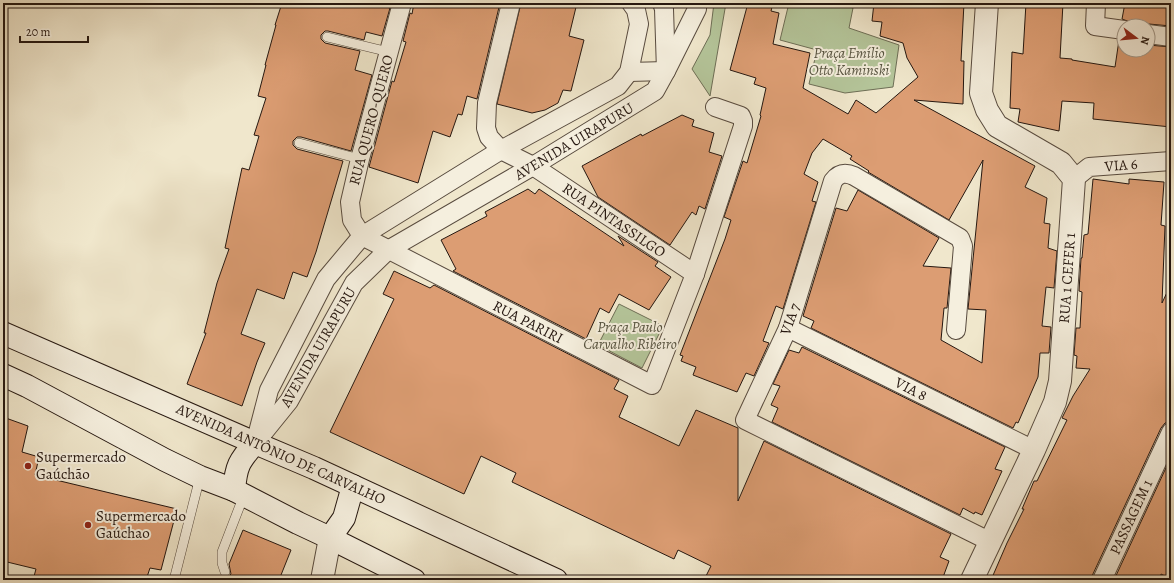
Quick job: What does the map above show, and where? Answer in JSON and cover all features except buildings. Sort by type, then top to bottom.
[{"type":"main road","points":[[986,3],[981,93],[987,110],[997,126],[1061,163],[1074,178]]},
{"type":"main road","name":"RUA 1 CEFER 1","points":[[972,580],[1034,450],[1054,402],[1060,380],[1074,178]]},
{"type":"main road","name":"AVENIDA ANTÔNIO DE CARVALHO","points":[[3,333],[314,468],[556,580]]},
{"type":"main road","points":[[3,375],[27,386],[165,460],[239,492],[414,580]]},
{"type":"main road","points":[[239,492],[236,471],[243,457],[255,443]]},
{"type":"main road","points":[[322,580],[330,538],[344,518],[353,486]]},
{"type":"street","name":"RUA QUERO-QUERO","points":[[362,236],[352,220],[350,202],[402,3]]},
{"type":"street","points":[[501,150],[489,137],[486,128],[487,103],[511,3]]},
{"type":"street","name":"AVENIDA UIRAPURU","points":[[255,443],[269,390],[326,279],[362,236],[501,150],[618,86],[629,72],[639,24],[636,10],[631,3]]},
{"type":"street","points":[[629,72],[666,71],[664,8],[662,3]]},
{"type":"street","name":"AVENIDA UIRAPURU","points":[[255,443],[289,401],[354,283],[388,250],[534,166],[655,91],[697,9],[697,3]]},
{"type":"street","points":[[1096,3],[1095,26],[1116,29]]},
{"type":"street","points":[[1156,35],[1171,37]]},
{"type":"street","name":"RUA PARIRI","points":[[362,236],[652,385],[695,274],[743,126],[741,116],[715,107]]},
{"type":"street","name":"RUA PINTASSILGO","points":[[501,150],[534,166],[695,274]]},
{"type":"street","name":"VIA 6","points":[[1074,178],[1089,167],[1171,160]]},
{"type":"street","name":"VIA 7","points":[[956,330],[963,246],[960,238],[854,176],[842,173],[833,181],[788,328],[744,420],[991,542]]},
{"type":"street","name":"VIA 8","points":[[788,328],[1034,450]]},
{"type":"street","name":"PASSAGEM 1","points":[[1102,580],[1171,432]]},
{"type":"lane","points":[[327,37],[389,52]]},
{"type":"lane","points":[[299,143],[360,159]]},
{"type":"lane","points":[[174,580],[200,476]]},
{"type":"lane","points":[[225,572],[222,563],[222,552],[239,492]]},
{"type":"green space","points":[[714,3],[726,3],[710,96],[692,69],[710,35]]},
{"type":"green space","name":"Praça Emílio Otto Kaminski","points":[[789,3],[833,3],[853,8],[849,28],[899,45],[893,87],[845,93],[809,84],[817,50],[780,40]]},
{"type":"green space","name":"Praça Paulo Carvalho Ribeiro","points":[[619,304],[663,326],[642,368],[598,345]]},
{"type":"place","name":"Supermercado Gaúchão","points":[[28,466]]},
{"type":"place","name":"Supermercado Gaúchao","points":[[88,525]]}]
